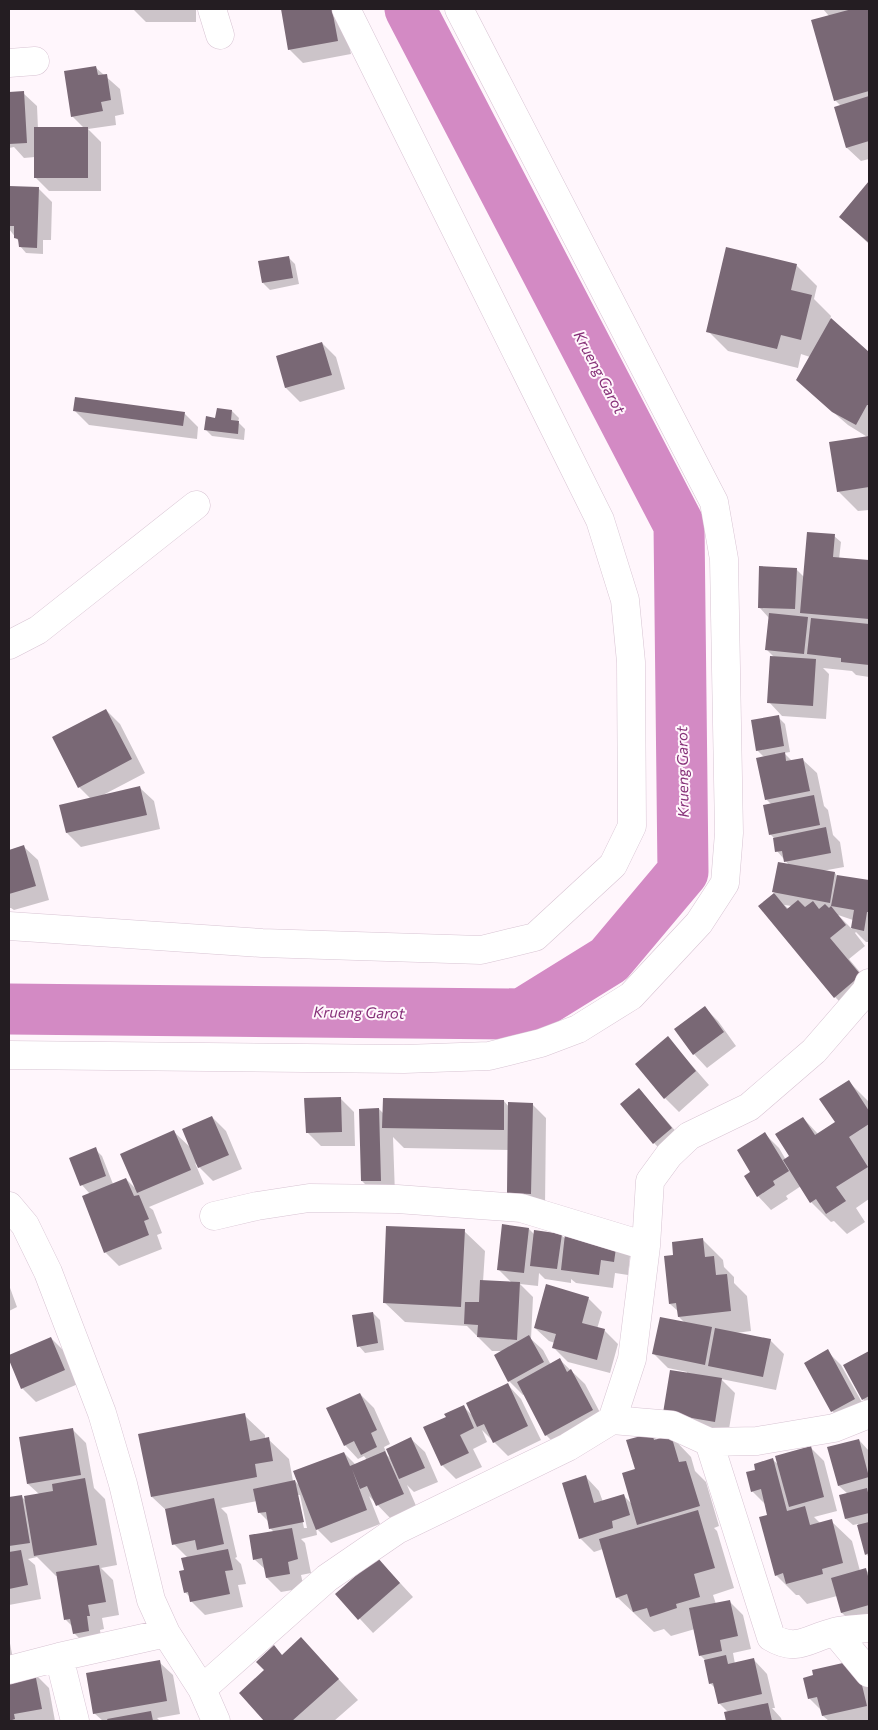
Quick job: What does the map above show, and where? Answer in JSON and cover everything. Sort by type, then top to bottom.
[{"type":"street","points":[[212,9],[220,35]]},
{"type":"street","points":[[9,926],[262,943],[481,950],[535,937],[613,865],[632,826],[631,662],[625,600],[600,520],[346,9]]},
{"type":"street","points":[[9,1055],[404,1059],[490,1056],[541,1043],[578,1029],[630,996],[699,923],[725,883],[729,833],[724,559],[714,502],[459,9]]},
{"type":"street","points":[[9,645],[38,630],[196,505]]},
{"type":"street","points":[[612,1420],[632,1359],[646,1246],[650,1181],[669,1155],[689,1136],[749,1107],[860,1011],[869,983]]},
{"type":"street","points":[[214,1216],[257,1206],[309,1198],[397,1199],[521,1208],[646,1246]]},
{"type":"street","points":[[9,1206],[25,1225],[48,1272],[102,1413],[124,1484],[152,1600],[166,1633],[202,1689],[216,1721]]},
{"type":"street","points":[[202,1689],[327,1578],[397,1530],[568,1447],[612,1420],[672,1425],[709,1442],[757,1441],[834,1428],[869,1414]]},
{"type":"street","points":[[709,1442],[771,1637],[783,1644],[805,1643],[835,1632],[869,1628]]},
{"type":"street","points":[[835,1632],[869,1673]]},
{"type":"street","points":[[9,1670],[166,1633]]},
{"type":"street","points":[[59,1657],[75,1721]]},
{"type":"building","points":[[281,9],[332,9],[338,41],[288,50]]},
{"type":"building","points":[[852,9],[869,9],[869,91],[834,101],[811,20]]},
{"type":"building","points":[[96,66],[98,75],[107,74],[111,100],[101,102],[103,111],[71,117],[64,71]]},
{"type":"building","points":[[24,91],[27,143],[9,144],[9,92]]},
{"type":"building","points":[[869,96],[869,141],[846,148],[834,107]]},
{"type":"building","points":[[34,127],[88,127],[88,178],[34,178]]},
{"type":"building","points":[[869,181],[869,243],[839,217]]},
{"type":"building","points":[[9,186],[39,187],[37,248],[19,247],[18,239],[14,238],[14,226],[9,226]]},
{"type":"building","points":[[726,247],[797,264],[791,290],[812,295],[801,340],[781,335],[777,349],[706,332]]},
{"type":"building","points":[[289,256],[293,278],[262,283],[258,261]]},
{"type":"building","points":[[831,318],[869,352],[869,405],[867,405],[856,425],[832,412],[796,380]]},
{"type":"building","points":[[322,342],[332,375],[285,388],[276,356]]},
{"type":"building","points":[[75,397],[185,412],[183,426],[73,411]]},
{"type":"building","points":[[217,408],[232,410],[231,420],[239,421],[238,434],[204,430],[206,416],[215,418]]},
{"type":"building","points":[[869,436],[869,487],[837,492],[829,442]]},
{"type":"building","points":[[807,532],[835,534],[833,557],[869,560],[869,619],[800,613]]},
{"type":"building","points":[[759,566],[797,568],[795,609],[758,608]]},
{"type":"building","points":[[769,613],[808,617],[804,654],[765,650]]},
{"type":"building","points":[[811,618],[869,624],[869,665],[841,662],[841,658],[807,654]]},
{"type":"building","points":[[770,656],[816,659],[813,706],[767,703]]},
{"type":"building","points":[[106,709],[132,759],[78,788],[52,737]]},
{"type":"building","points":[[779,715],[784,746],[756,751],[751,720]]},
{"type":"building","points":[[785,752],[786,761],[803,758],[810,791],[765,800],[756,758]]},
{"type":"building","points":[[140,786],[147,815],[66,833],[59,805]]},
{"type":"building","points":[[814,795],[820,825],[769,835],[763,805]]},
{"type":"building","points":[[826,827],[831,853],[784,862],[782,851],[775,852],[773,838]]},
{"type":"building","points":[[24,845],[36,886],[9,894],[9,850]]},
{"type":"building","points":[[778,862],[835,872],[830,903],[772,892]]},
{"type":"building","points":[[837,875],[869,880],[869,912],[867,912],[864,931],[851,928],[854,910],[831,906]]},
{"type":"building","points":[[774,893],[787,909],[798,900],[805,907],[813,901],[819,909],[825,904],[829,908],[831,906],[846,925],[830,938],[861,975],[834,998],[758,906]]},
{"type":"building","points":[[705,1006],[724,1032],[693,1055],[674,1029]]},
{"type":"building","points":[[668,1036],[696,1071],[664,1099],[635,1064]]},
{"type":"building","points":[[849,1080],[869,1111],[869,1124],[849,1137],[868,1167],[836,1187],[846,1201],[826,1214],[816,1199],[810,1203],[783,1160],[789,1156],[775,1134],[803,1117],[815,1135],[835,1122],[819,1099]]},
{"type":"building","points":[[639,1088],[672,1128],[653,1144],[620,1104]]},
{"type":"building","points":[[341,1097],[342,1132],[306,1133],[304,1098]]},
{"type":"building","points":[[383,1098],[504,1100],[504,1130],[382,1128]]},
{"type":"building","points":[[508,1102],[533,1103],[531,1194],[507,1193]]},
{"type":"building","points":[[379,1108],[381,1181],[361,1181],[359,1109]]},
{"type":"building","points":[[212,1116],[229,1155],[198,1168],[182,1129]]},
{"type":"building","points":[[174,1130],[191,1170],[137,1193],[120,1154]]},
{"type":"building","points":[[765,1132],[789,1171],[773,1181],[775,1185],[757,1197],[744,1176],[750,1172],[737,1150]]},
{"type":"building","points":[[96,1147],[106,1176],[80,1186],[69,1158]]},
{"type":"building","points":[[126,1178],[134,1196],[139,1195],[149,1219],[144,1221],[149,1235],[104,1253],[82,1196]]},
{"type":"building","points":[[502,1224],[529,1228],[524,1273],[497,1270]]},
{"type":"building","points":[[386,1226],[465,1229],[461,1307],[383,1303]]},
{"type":"building","points":[[534,1230],[562,1234],[557,1269],[530,1266]]},
{"type":"building","points":[[565,1234],[617,1241],[614,1262],[601,1260],[599,1275],[561,1270]]},
{"type":"building","points":[[703,1238],[705,1257],[714,1256],[716,1275],[727,1274],[731,1311],[678,1317],[676,1303],[669,1304],[664,1256],[673,1255],[672,1242]]},
{"type":"building","points":[[480,1280],[520,1282],[517,1340],[477,1337],[478,1325],[464,1324],[465,1302],[479,1302]]},
{"type":"building","points":[[546,1284],[589,1297],[582,1323],[605,1329],[597,1360],[552,1348],[556,1334],[534,1328]]},
{"type":"building","points":[[373,1312],[378,1343],[357,1347],[352,1315]]},
{"type":"building","points":[[660,1317],[712,1327],[705,1365],[652,1354]]},
{"type":"building","points":[[715,1328],[771,1339],[763,1377],[708,1366]]},
{"type":"building","points":[[529,1335],[544,1362],[508,1382],[494,1355]]},
{"type":"building","points":[[51,1337],[65,1370],[21,1389],[9,1360],[9,1355]]},
{"type":"building","points":[[828,1349],[855,1399],[831,1412],[804,1363]]},
{"type":"building","points":[[869,1351],[869,1396],[862,1400],[843,1365]]},
{"type":"building","points":[[560,1358],[567,1372],[571,1369],[593,1410],[545,1436],[517,1382]]},
{"type":"building","points":[[670,1370],[722,1378],[715,1422],[663,1413]]},
{"type":"building","points":[[508,1383],[528,1426],[493,1443],[484,1424],[477,1427],[466,1403]]},
{"type":"building","points":[[360,1393],[377,1430],[371,1433],[377,1447],[361,1455],[354,1441],[344,1446],[326,1408]]},
{"type":"building","points":[[464,1405],[474,1428],[460,1435],[469,1453],[441,1466],[423,1427],[446,1417],[444,1414]]},
{"type":"building","points":[[245,1413],[250,1441],[269,1437],[273,1461],[255,1464],[257,1477],[151,1497],[138,1434]]},
{"type":"building","points":[[73,1428],[81,1475],[27,1484],[19,1437]]},
{"type":"building","points":[[652,1433],[654,1440],[671,1435],[679,1462],[686,1461],[700,1506],[637,1525],[622,1473],[635,1469],[626,1440]]},
{"type":"building","points":[[411,1437],[425,1468],[399,1479],[386,1449]]},
{"type":"building","points":[[859,1439],[869,1477],[838,1486],[827,1447]]},
{"type":"building","points":[[811,1446],[824,1497],[789,1507],[775,1456]]},
{"type":"building","points":[[385,1451],[404,1494],[376,1506],[367,1486],[360,1489],[352,1469],[367,1510],[316,1530],[293,1471],[344,1452],[350,1466]]},
{"type":"building","points":[[773,1458],[787,1511],[805,1506],[810,1525],[832,1519],[843,1563],[822,1569],[823,1574],[786,1584],[783,1573],[775,1576],[759,1517],[767,1515],[761,1489],[751,1492],[746,1472],[755,1470],[754,1464]]},
{"type":"building","points":[[586,1475],[594,1503],[624,1494],[630,1515],[612,1521],[613,1528],[579,1539],[562,1483]]},
{"type":"building","points":[[85,1478],[97,1545],[34,1556],[24,1496],[53,1491],[52,1484]]},
{"type":"building","points":[[295,1480],[304,1522],[269,1529],[266,1512],[258,1513],[253,1489]]},
{"type":"building","points":[[867,1488],[869,1513],[845,1519],[839,1495]]},
{"type":"building","points":[[22,1495],[30,1543],[9,1546],[9,1497]]},
{"type":"building","points":[[214,1498],[224,1544],[197,1550],[195,1540],[172,1545],[165,1509]]},
{"type":"building","points":[[698,1510],[715,1568],[694,1574],[700,1597],[676,1604],[677,1608],[650,1617],[647,1608],[633,1612],[627,1594],[616,1598],[599,1539]]},
{"type":"building","points":[[869,1522],[869,1553],[865,1555],[857,1525]]},
{"type":"building","points":[[292,1528],[298,1559],[288,1562],[290,1574],[266,1578],[262,1558],[253,1560],[249,1535]]},
{"type":"building","points":[[228,1549],[233,1570],[225,1571],[230,1594],[190,1602],[188,1592],[184,1593],[179,1571],[184,1570],[181,1558]]},
{"type":"building","points":[[21,1550],[28,1585],[9,1589],[9,1552]]},
{"type":"building","points":[[377,1557],[400,1583],[358,1620],[335,1594]]},
{"type":"building","points":[[99,1565],[106,1602],[88,1605],[90,1616],[87,1616],[89,1631],[73,1634],[70,1619],[64,1620],[56,1572]]},
{"type":"building","points":[[866,1568],[869,1580],[869,1605],[841,1613],[831,1578]]},
{"type":"building","points":[[730,1600],[738,1636],[720,1640],[722,1651],[699,1656],[689,1608]]},
{"type":"building","points":[[301,1637],[339,1679],[292,1721],[264,1721],[239,1693],[264,1670],[256,1662],[274,1645],[282,1655]]},
{"type":"building","points":[[726,1655],[728,1664],[754,1658],[762,1694],[718,1704],[713,1683],[709,1684],[704,1660]]},
{"type":"building","points":[[160,1660],[167,1701],[93,1714],[86,1673]]},
{"type":"building","points":[[856,1660],[867,1706],[822,1716],[817,1697],[808,1699],[803,1678],[813,1675],[812,1670]]},
{"type":"building","points":[[35,1673],[42,1709],[14,1714],[15,1719],[9,1721],[9,1678]]},
{"type":"building","points":[[768,1703],[772,1721],[726,1721],[724,1712]]},
{"type":"building","points":[[151,1711],[153,1721],[108,1721],[107,1719]]},
{"type":"waterway","name":"Krueng Garot","points":[[9,1009],[522,1014],[609,960],[683,872],[679,525],[410,9]]}]
